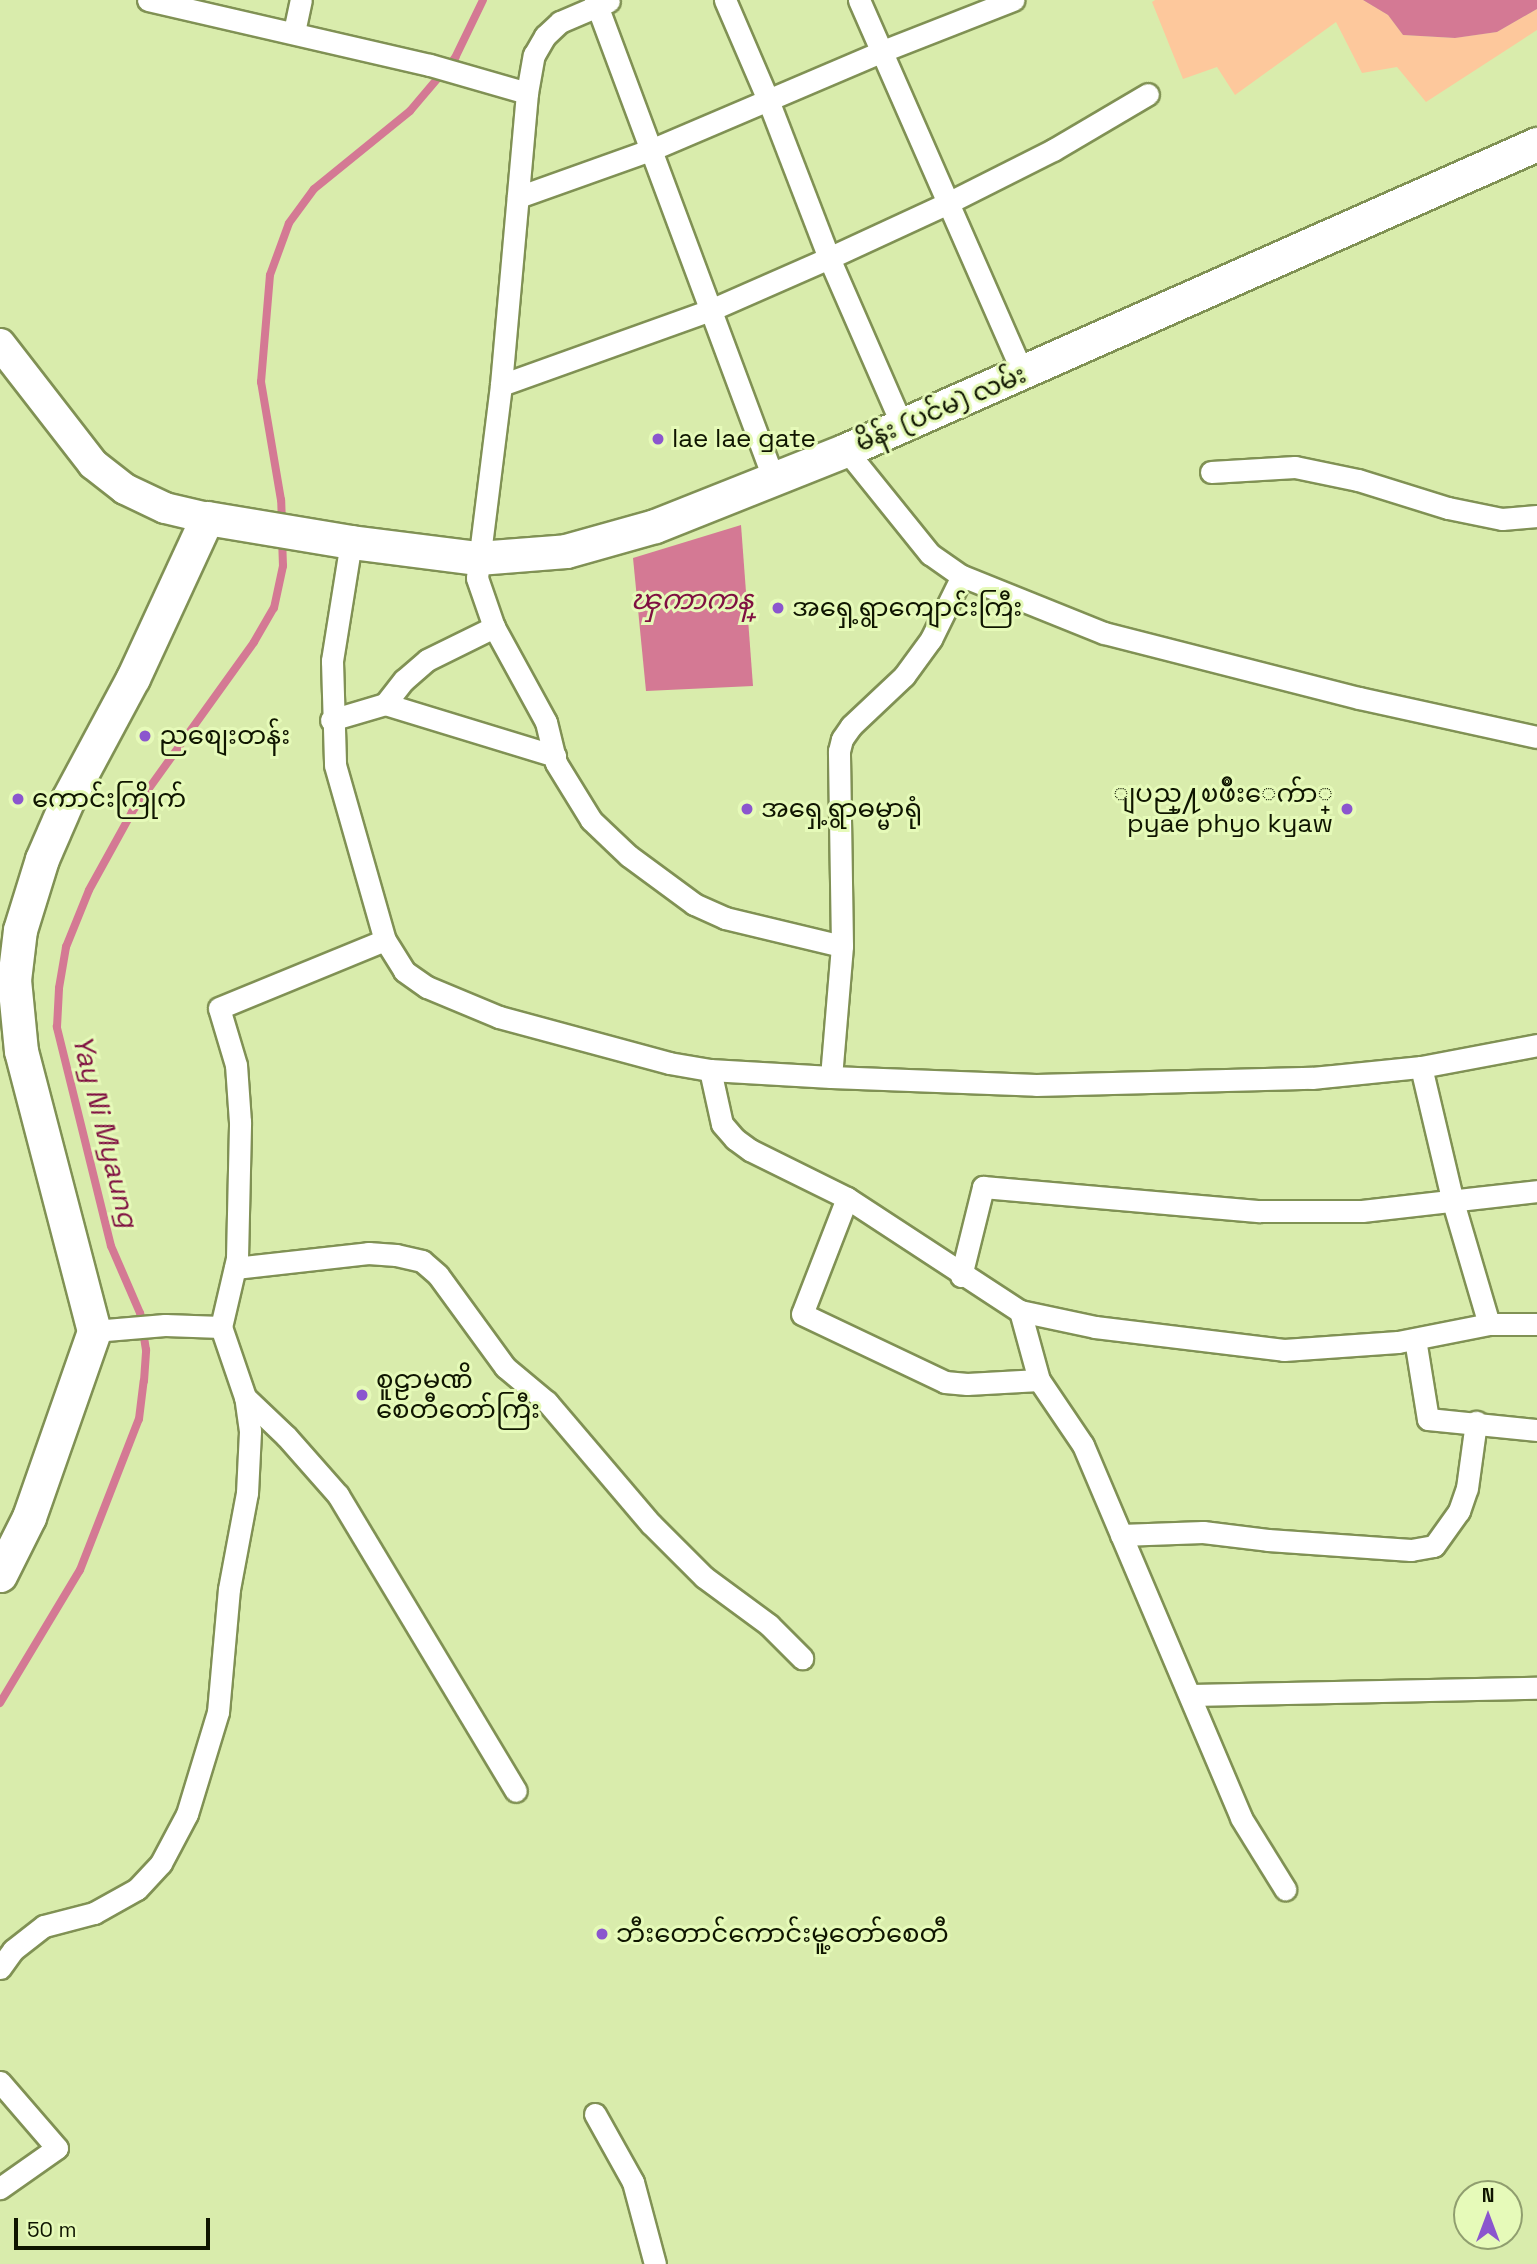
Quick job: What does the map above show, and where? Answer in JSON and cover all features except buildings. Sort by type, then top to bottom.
[{"type":"main road","name":"မိန်း (ပင်မ) လမ်း","points":[[207,518],[248,527],[478,558],[566,551],[655,526],[846,450],[1537,144]]},
{"type":"main road","points":[[0,344],[93,464],[125,489],[155,503],[207,518],[133,678],[68,799],[42,859],[19,930],[14,980],[21,1051],[94,1331],[29,1517],[0,1575]]},
{"type":"street","points":[[148,0],[430,65],[527,93]]},
{"type":"street","points":[[294,33],[301,0]]},
{"type":"street","points":[[725,0],[768,100],[829,258],[902,425]]},
{"type":"street","points":[[859,0],[1023,373]]},
{"type":"street","points":[[518,197],[653,149],[883,51],[1013,0]]},
{"type":"street","points":[[774,480],[601,2],[560,22],[545,36],[534,55],[527,93],[501,385],[477,578],[494,627],[546,722],[555,756],[569,788],[591,820],[629,856],[694,904],[725,918],[842,946]]},
{"type":"street","points":[[501,385],[713,309],[829,258],[948,203],[1053,150],[1148,93]]},
{"type":"street","points":[[846,450],[930,554],[962,576],[1104,633],[1359,698],[1537,737]]},
{"type":"street","points":[[1211,472],[1295,467],[1358,480],[1448,508],[1502,519],[1537,516]]},
{"type":"street","points":[[351,542],[335,626],[331,720],[335,765],[385,940],[398,963],[415,979],[499,1017],[669,1063],[710,1070],[1036,1085],[1312,1079],[1421,1067],[1537,1045]]},
{"type":"street","points":[[831,1077],[842,946],[839,751],[842,739],[851,726],[904,676],[931,639],[962,576]]},
{"type":"street","points":[[385,704],[404,680],[427,660],[494,627]]},
{"type":"street","points":[[331,720],[385,704],[555,756]]},
{"type":"street","points":[[0,1968],[13,1950],[44,1926],[94,1913],[137,1889],[161,1863],[187,1814],[218,1712],[229,1590],[247,1493],[250,1431],[245,1397],[221,1327],[235,1268],[240,1122],[236,1065],[219,1008],[385,940]]},
{"type":"street","points":[[1421,1067],[1453,1202],[1489,1324]]},
{"type":"street","points":[[710,1070],[722,1124],[735,1139],[750,1150],[847,1198],[961,1276],[1020,1311],[1096,1327],[1284,1350],[1341,1348],[1415,1339],[1489,1324],[1537,1324]]},
{"type":"street","points":[[961,1276],[983,1188],[1260,1211],[1362,1212],[1537,1191]]},
{"type":"street","points":[[847,1198],[802,1314],[945,1382],[967,1384],[1039,1380]]},
{"type":"street","points":[[235,1268],[368,1253],[396,1255],[422,1261],[438,1275],[505,1367],[547,1402],[651,1524],[704,1577],[769,1625],[802,1658]]},
{"type":"street","points":[[1020,1311],[1039,1380],[1083,1445],[1241,1818],[1285,1889]]},
{"type":"street","points":[[94,1331],[131,1326],[221,1327]]},
{"type":"street","points":[[1415,1339],[1428,1419],[1537,1430]]},
{"type":"street","points":[[245,1397],[286,1436],[338,1495],[516,1791]]},
{"type":"street","points":[[1121,1535],[1203,1532],[1411,1550],[1434,1546],[1459,1511],[1467,1488],[1476,1422]]},
{"type":"street","points":[[1190,1695],[1537,1688]]},
{"type":"street","points":[[0,2082],[57,2148],[0,2189]]},
{"type":"street","points":[[596,2115],[633,2182],[655,2264]]},
{"type":"shaded area","points":[[1363,0],[1388,15],[1403,35],[1454,38],[1497,32],[1537,9],[1537,30],[1426,102],[1397,67],[1362,73],[1336,22],[1235,95],[1217,67],[1183,79],[1152,2]]},
{"type":"water","points":[[1363,0],[1537,0],[1537,9],[1497,32],[1455,38],[1403,35],[1388,15]]},
{"type":"water","name":"ၾကာကန္","points":[[741,525],[753,686],[646,691],[633,558]]},
{"type":"waterway","name":"Yay Ni Myaung","points":[[282,524],[281,500],[261,382],[270,275],[289,223],[314,189],[410,111],[455,58],[483,0]]},
{"type":"waterway","name":"Yay Ni Myaung","points":[[0,1703],[80,1570],[139,1419],[144,1381],[146,1350],[140,1313],[111,1246],[57,1027],[59,988],[66,947],[89,890],[132,812],[254,642],[274,608],[283,566],[282,537]]},
{"type":"place","name":"lae lae gate","points":[[658,439]]},
{"type":"place","name":"အရှေ့ရွာကျောင်းကြီး","points":[[778,608]]},
{"type":"place","name":"ညစျေးတန်း","points":[[145,736]]},
{"type":"place","name":"ကောင်းကြိုက်","points":[[18,799]]},
{"type":"place","name":"အရှေ့ရွာဓမ္မာရုံ","points":[[747,809]]},
{"type":"place","name":"ျပည္႔ၿဖိဳးေက်ာ္ pyae phyo kyaw","points":[[1347,809]]},
{"type":"place","name":"စူဠာမဏိ စေတီတော်ကြီး","points":[[362,1395]]},
{"type":"place","name":"ဘီးတောင်ကောင်းမူ့တော်စေတီ","points":[[602,1934]]}]
